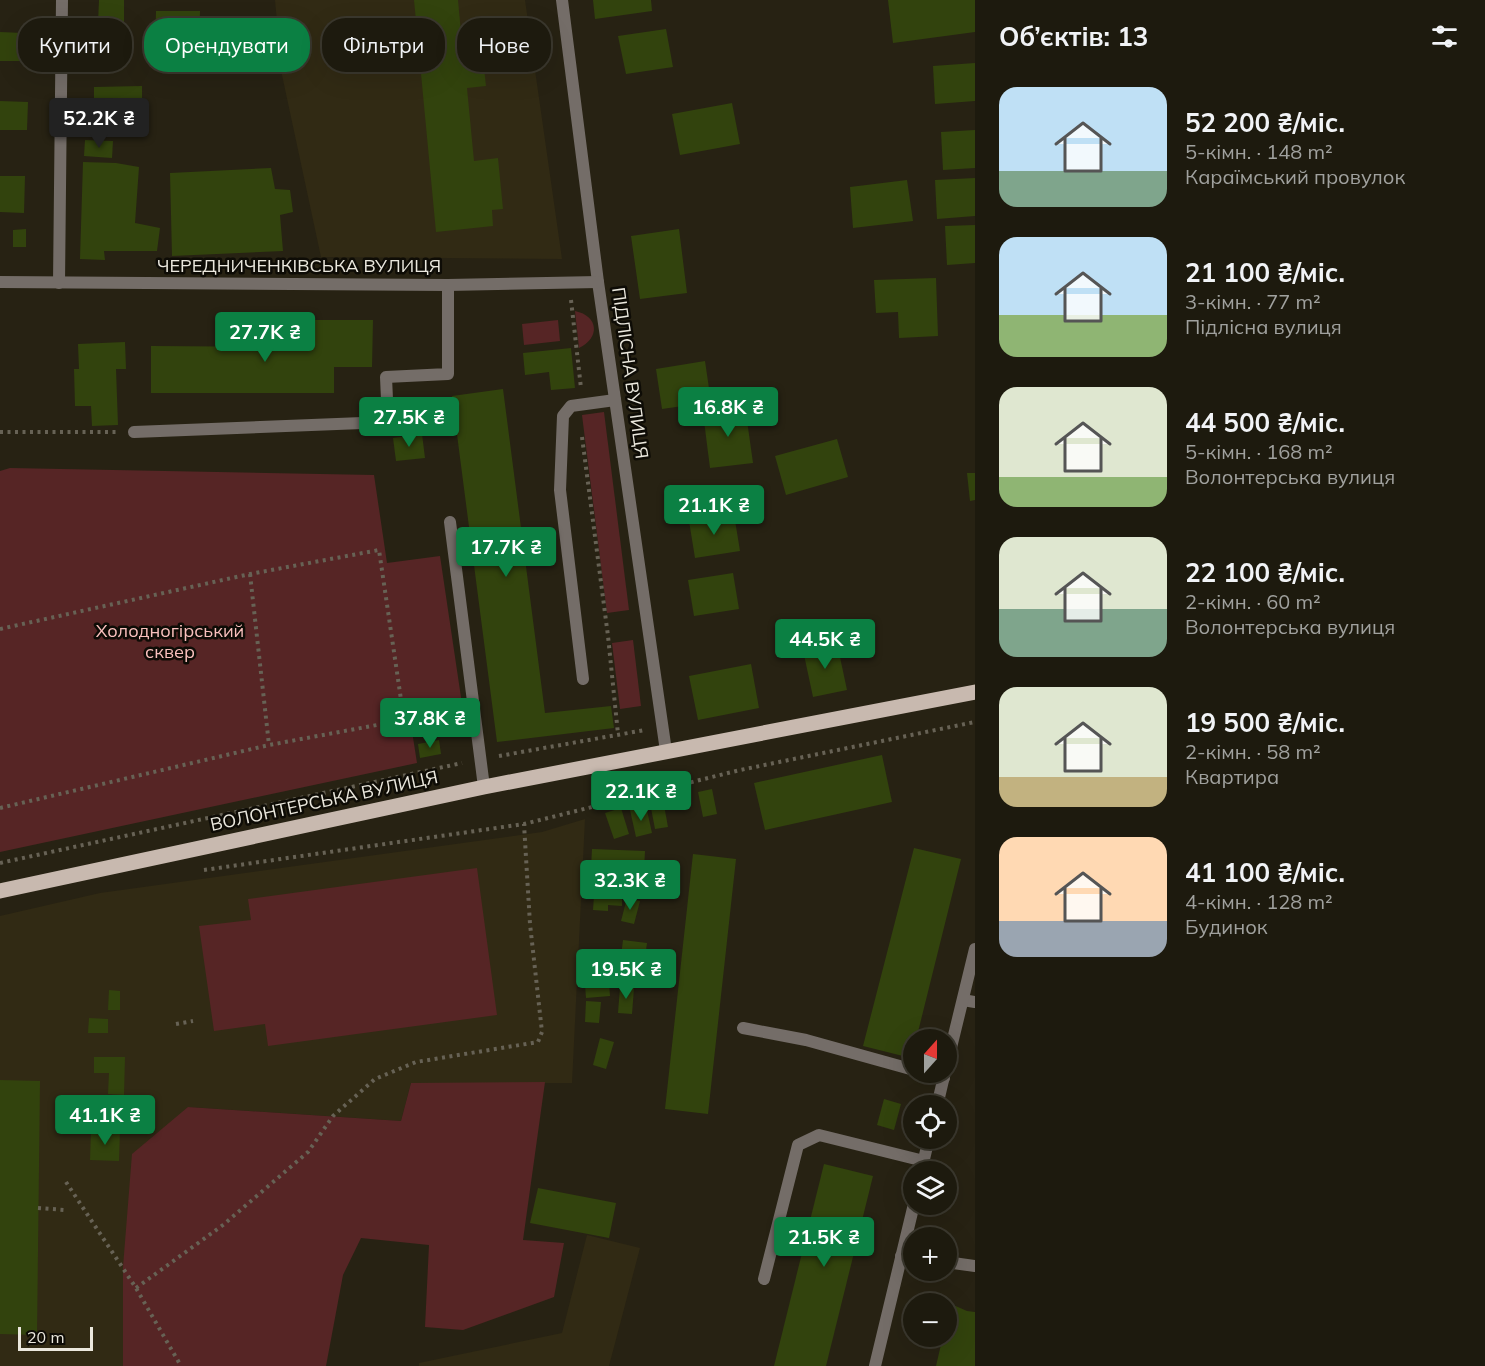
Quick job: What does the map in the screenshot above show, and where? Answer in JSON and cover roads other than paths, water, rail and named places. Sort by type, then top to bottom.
[{"type":"main road","name":"ВОЛОНТЕРСЬКА ВУЛИЦЯ","points":[[0,891],[484,787],[975,692]]},
{"type":"street","points":[[59,283],[62,0]]},
{"type":"street","name":"ПІДЛІСНА ВУЛИЦЯ","points":[[562,0],[598,282],[666,751]]},
{"type":"street","name":"ЧЕРЕДНИЧЕНКІВСЬКА ВУЛИЦЯ","points":[[0,282],[448,285],[598,282]]},
{"type":"street","points":[[134,432],[388,422],[386,377],[448,374],[448,285]]},
{"type":"street","points":[[583,679],[560,490],[563,416],[571,406],[615,400]]},
{"type":"street","points":[[450,522],[484,787]]},
{"type":"street","points":[[957,1037],[969,1001],[975,950]]},
{"type":"street","points":[[743,1028],[806,1040],[903,1067]]},
{"type":"street","points":[[764,1279],[798,1145],[819,1135],[906,1161]]},
{"type":"street","points":[[957,1264],[975,1266]]},
{"type":"street","points":[[875,1366],[903,1271]]},
{"type":"park label","name":"Холодногірський сквер","points":[[170,641]]}]
